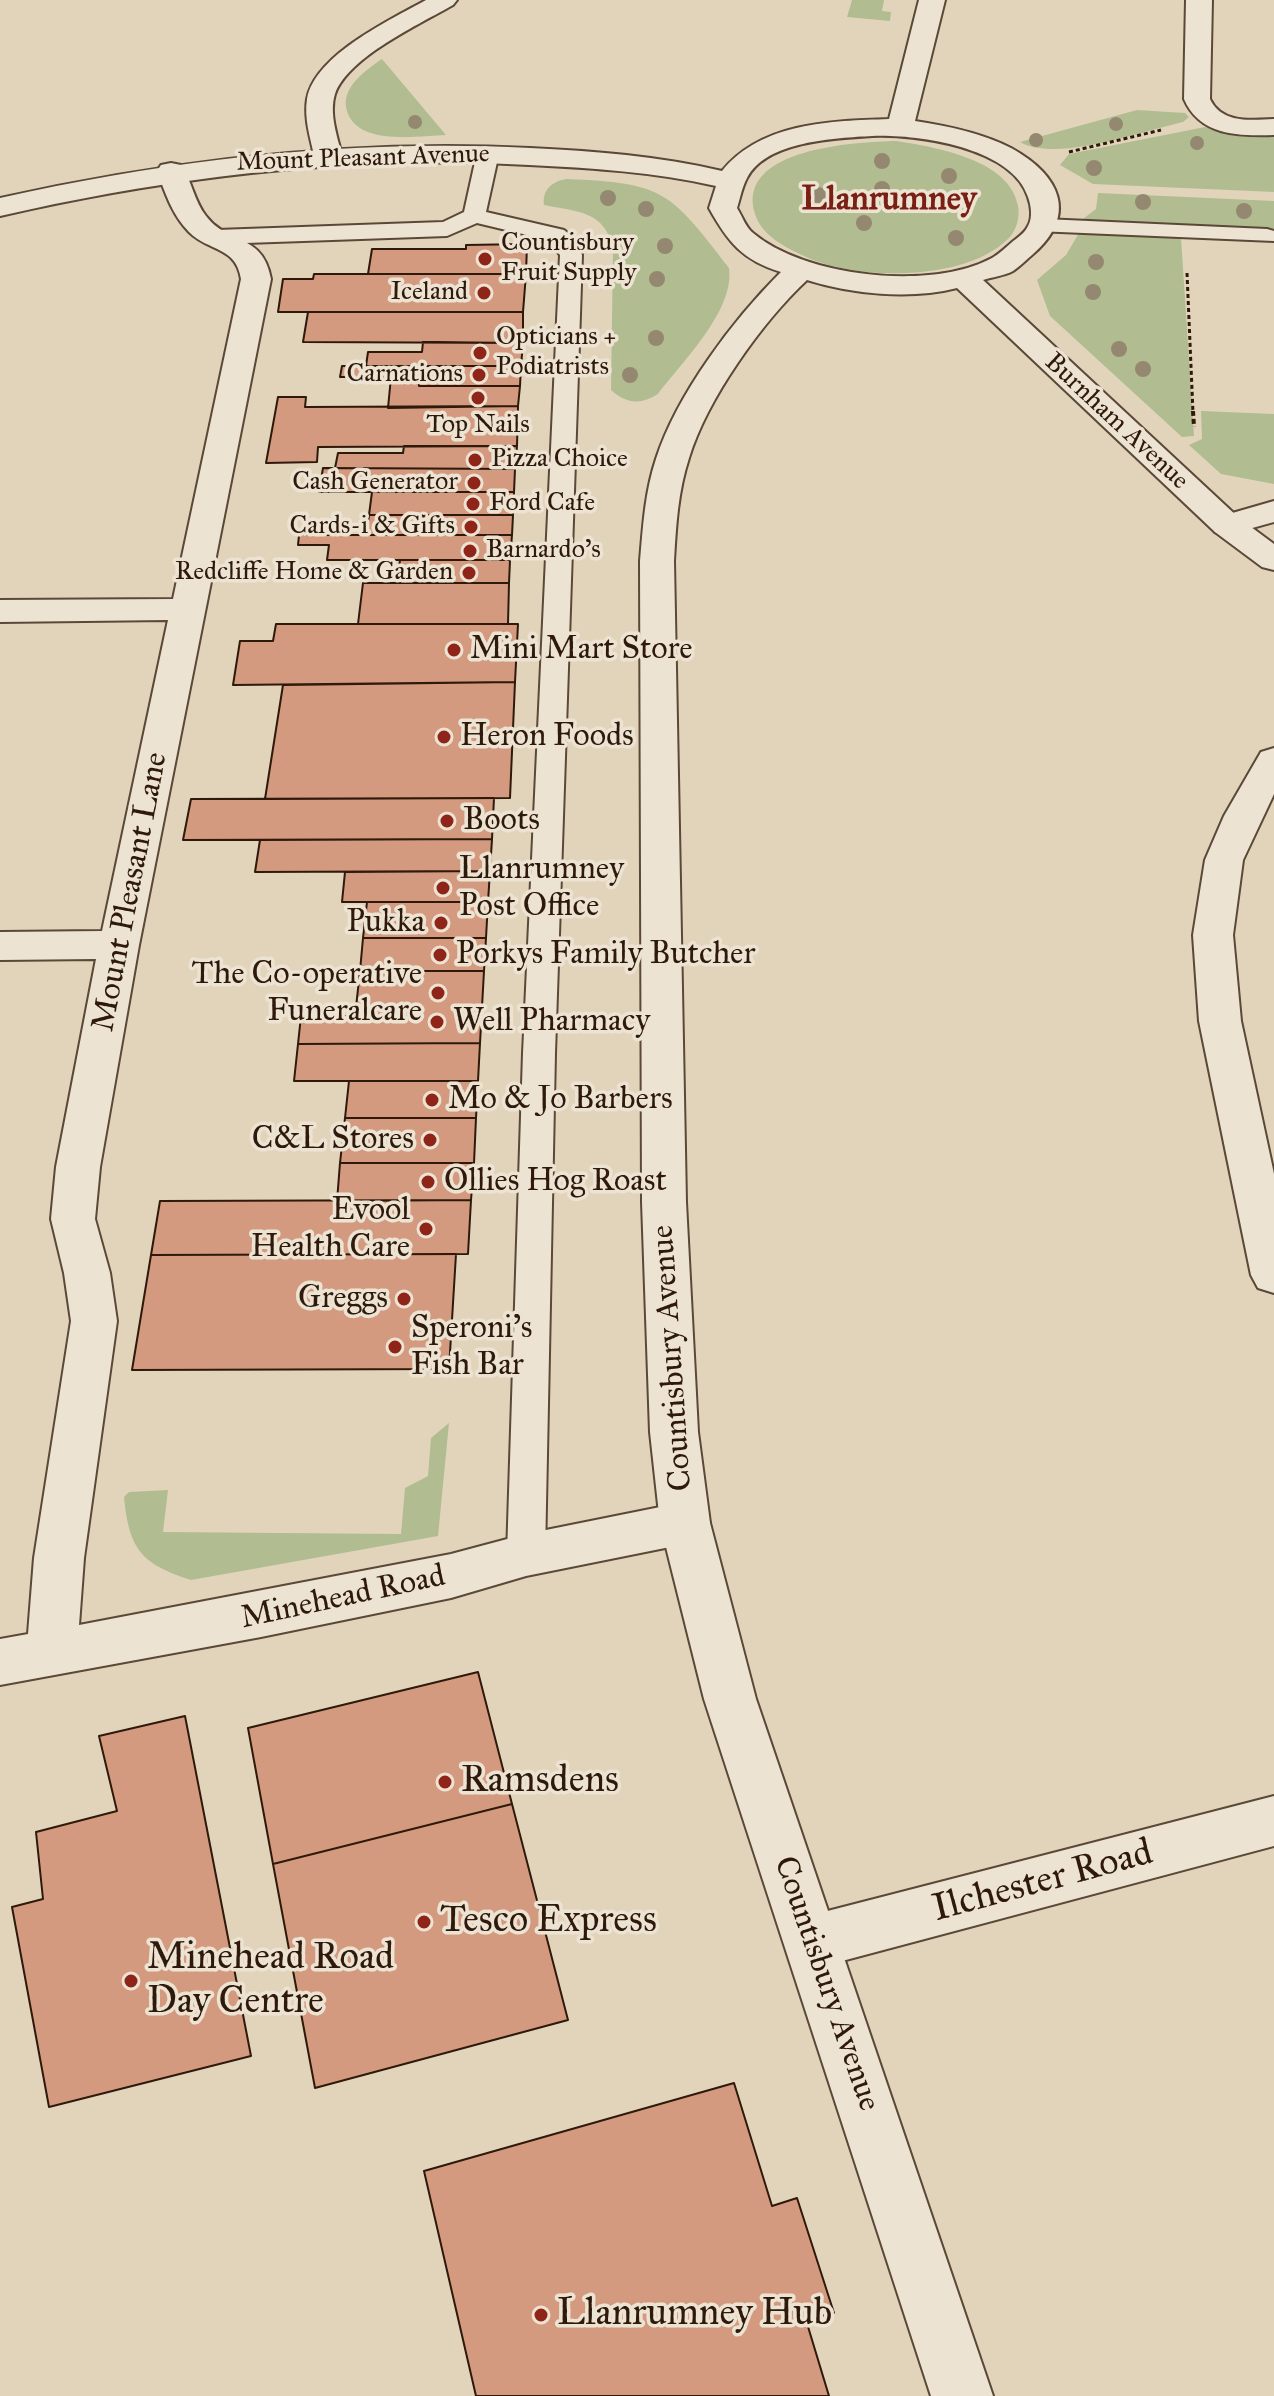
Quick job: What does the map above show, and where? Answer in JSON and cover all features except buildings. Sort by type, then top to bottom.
[{"type":"street","points":[[328,155],[321,111],[321,97],[326,83],[360,52],[444,0]]},
{"type":"street","points":[[900,128],[932,0]]},
{"type":"street","points":[[1199,0],[1197,99],[1200,111],[1209,119],[1238,127],[1274,127]]},
{"type":"street","points":[[842,128],[900,128],[970,142],[1016,164],[1040,188],[1046,208],[1044,226],[1029,247],[1004,264],[963,278],[917,285],[876,285],[835,280],[799,271],[764,255],[745,241],[730,223],[724,205],[729,181],[748,160],[785,140],[842,128]]},
{"type":"street","name":"Mount Pleasant Avenue","points":[[0,207],[171,171],[328,155],[488,153],[667,168],[729,181]]},
{"type":"street","name":"Mount Pleasant Lane","points":[[52,1653],[60,1544],[94,1321],[87,1273],[73,1219],[78,1167],[119,945],[256,279],[255,266],[249,256],[200,228],[171,171]]},
{"type":"street","name":"Countisbury Avenue","points":[[799,271],[744,334],[698,404],[677,446],[661,516],[657,561],[664,1202],[674,1432],[685,1523],[730,1699],[962,2396]]},
{"type":"street","name":"Burnham Avenue","points":[[963,278],[1227,525],[1274,560]]},
{"type":"street","points":[[1227,525],[1274,511]]},
{"type":"street","points":[[0,611],[187,609]]},
{"type":"street","points":[[1274,760],[1220,872],[1212,921],[1212,972],[1220,1025],[1274,1275]]},
{"type":"street","points":[[0,946],[119,945]]},
{"type":"street","name":"Minehead Road","points":[[0,1662],[291,1609],[451,1576],[526,1555],[685,1523]]},
{"type":"street","name":"Ilchester Road","points":[[812,1942],[1274,1821]]},
{"type":"lane","points":[[474,216],[488,153]]},
{"type":"lane","points":[[217,237],[447,229],[474,216],[556,235],[566,244],[571,255],[539,1053],[526,1555]]},
{"type":"lane","points":[[1044,226],[1267,236]]},
{"type":"path","points":[[1016,164],[1209,119]]},
{"type":"path","points":[[1150,454],[1194,438],[1186,232]]},
{"type":"green space","points":[[852,0],[884,0],[882,11],[891,12],[890,21],[847,17]]},
{"type":"green space","points":[[382,59],[446,135],[403,137],[373,134],[351,120],[346,107],[348,92],[357,79]]},
{"type":"green space","points":[[1137,110],[1185,113],[1189,117],[1183,122],[1077,147],[1036,148],[1020,142]]},
{"type":"green space","points":[[1205,127],[1243,135],[1274,134],[1274,192],[1093,184],[1060,165],[1069,154]]},
{"type":"green space","points":[[896,141],[968,158],[1001,177],[1012,190],[1018,206],[1017,223],[1008,239],[989,253],[965,263],[938,270],[880,273],[852,270],[804,256],[775,240],[758,222],[754,192],[763,175],[780,162],[829,147]]},
{"type":"green space","points":[[567,179],[625,184],[662,196],[692,222],[729,268],[729,284],[716,318],[658,394],[646,400],[628,400],[611,390],[613,248],[609,236],[603,226],[588,215],[544,205],[549,187]]},
{"type":"green space","points":[[1098,193],[1274,201],[1274,233],[1083,219],[1096,209]]},
{"type":"green space","points":[[1079,233],[1181,238],[1194,436],[1182,437],[1050,316],[1037,280],[1066,255]]},
{"type":"green space","points":[[1201,411],[1274,414],[1274,484],[1221,474],[1189,445],[1202,439]]},
{"type":"green space","points":[[449,1423],[438,1536],[191,1580],[160,1568],[134,1542],[124,1497],[129,1492],[168,1490],[163,1532],[401,1534],[405,1488],[428,1476],[431,1438]]},
{"type":"place","name":"Countisbury Fruit Supply","points":[[485,259]]},
{"type":"place","name":"Iceland","points":[[484,293]]},
{"type":"place","name":"Opticians + Podiatrists","points":[[480,353]]},
{"type":"place","name":"Carnations","points":[[479,375]]},
{"type":"place","name":"Top Nails","points":[[478,398]]},
{"type":"place","name":"Pizza Choice","points":[[475,460]]},
{"type":"place","name":"Cash Generator","points":[[474,483]]},
{"type":"place","name":"Ford Cafe","points":[[473,504]]},
{"type":"place","name":"Cards-i & Gifts","points":[[471,527]]},
{"type":"place","name":"Barnardo's","points":[[470,551]]},
{"type":"place","name":"Redcliffe Home & Garden","points":[[469,573]]},
{"type":"place","name":"Mini Mart Store","points":[[454,650]]},
{"type":"place","name":"Heron Foods","points":[[444,737]]},
{"type":"place","name":"Boots","points":[[447,821]]},
{"type":"place","name":"Llanrumney Post Office","points":[[443,888]]},
{"type":"place","name":"Pukka","points":[[441,923]]},
{"type":"place","name":"Porkys Family Butcher","points":[[440,955]]},
{"type":"place","name":"The Co-operative Funeralcare","points":[[438,993]]},
{"type":"place","name":"Well Pharmacy","points":[[437,1022]]},
{"type":"place","name":"Mo & Jo Barbers","points":[[432,1100]]},
{"type":"place","name":"C&L Stores","points":[[430,1140]]},
{"type":"place","name":"Ollies Hog Roast","points":[[428,1182]]},
{"type":"place","name":"Evool Health Care","points":[[426,1229]]},
{"type":"place","name":"Greggs","points":[[404,1299]]},
{"type":"place","name":"Speroni's Fish Bar","points":[[395,1347]]},
{"type":"place","name":"Ramsdens","points":[[445,1782]]},
{"type":"place","name":"Tesco Express","points":[[424,1922]]},
{"type":"place","name":"Minehead Road Day Centre","points":[[131,1981]]},
{"type":"place","name":"Llanrumney Hub","points":[[541,2315]]},
{"type":"district","name":"Llanrumney","points":[[889,201]]}]
